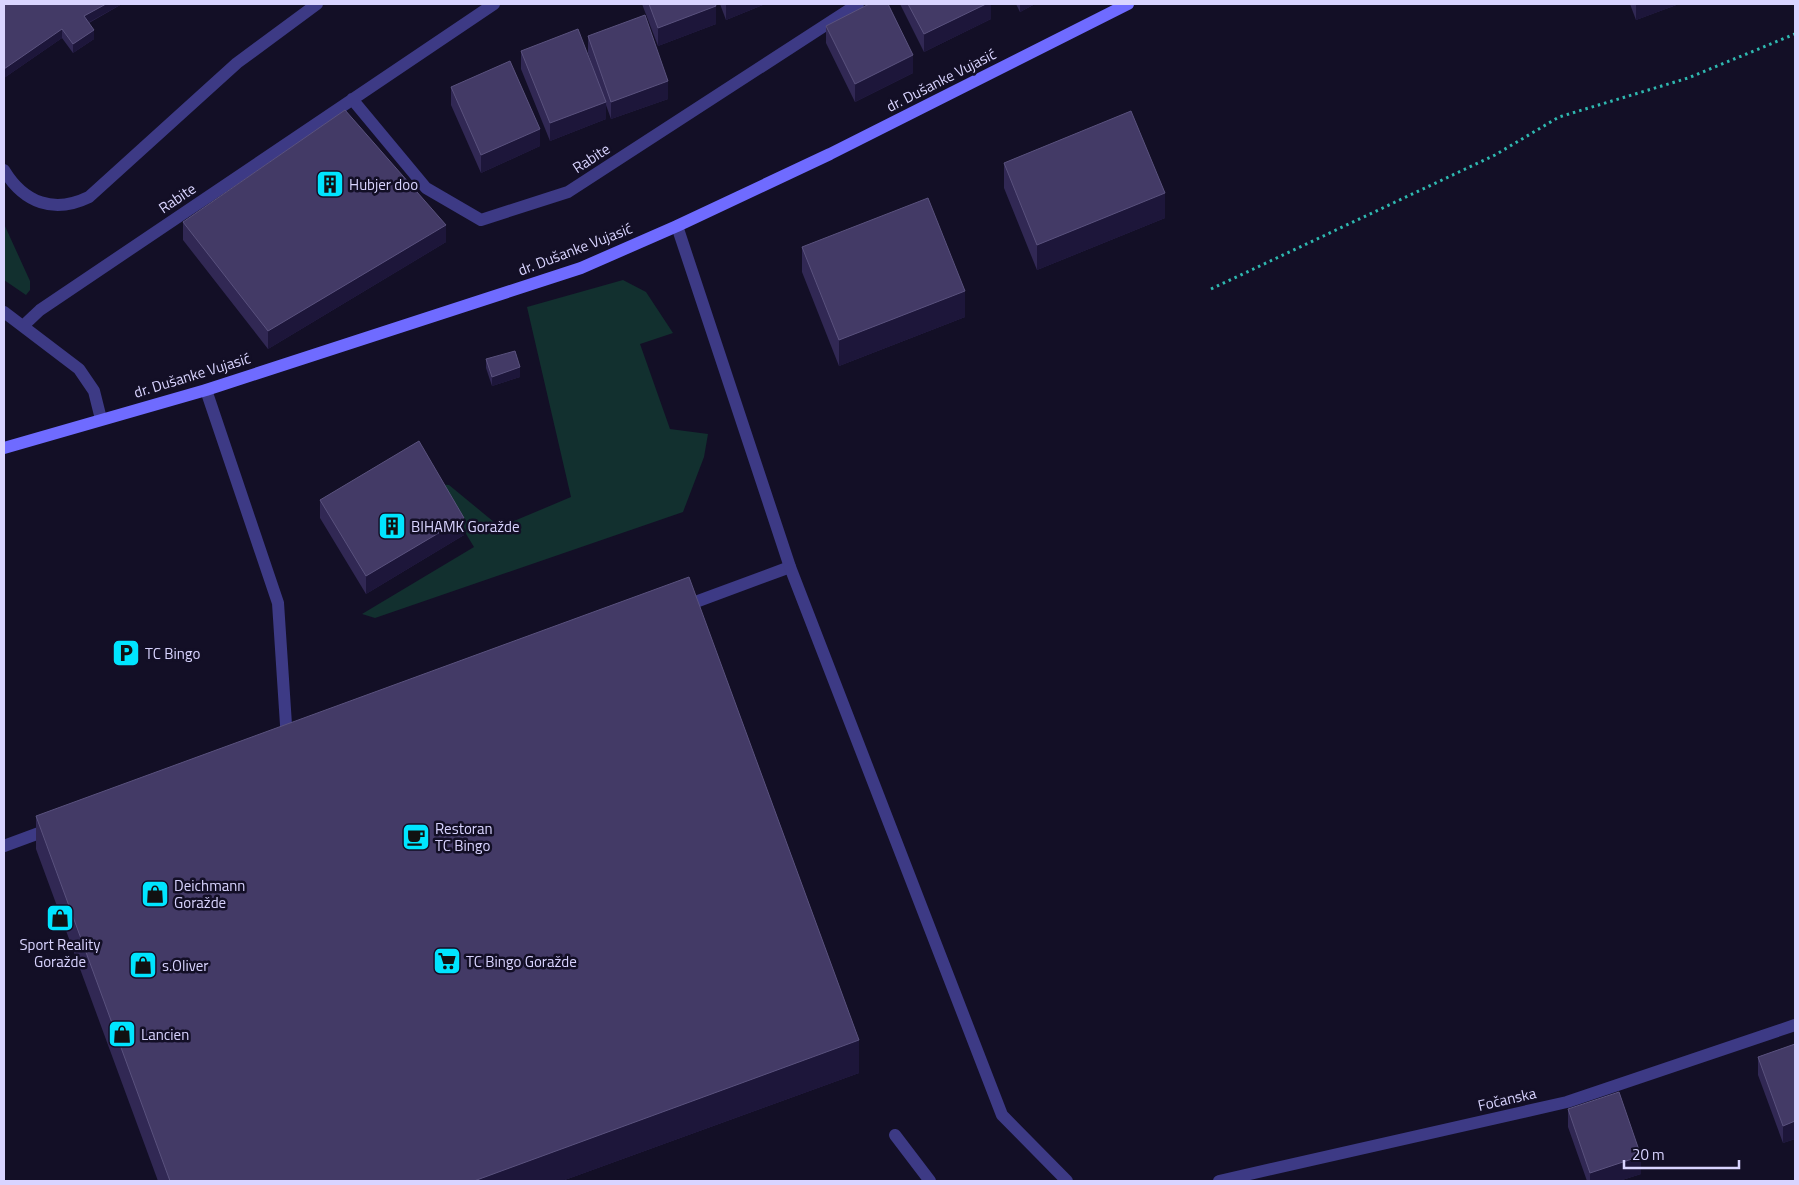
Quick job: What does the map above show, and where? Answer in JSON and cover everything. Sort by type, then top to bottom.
[{"type":"main road","name":"dr. Dušanke Vujasić","points":[[4,448],[206,390],[580,268],[677,226],[830,154],[1128,4]]},
{"type":"street","points":[[4,170],[16,186],[37,202],[52,206],[72,205],[89,197],[237,63],[317,4]]},
{"type":"street","name":"Rabite","points":[[23,326],[40,310],[494,4]]},
{"type":"street","name":"Rabite","points":[[352,99],[426,188],[481,220],[568,192],[858,4]]},
{"type":"street","points":[[677,226],[790,567],[1002,1115],[1067,1181]]},
{"type":"street","points":[[4,312],[79,369],[94,391],[101,419]]},
{"type":"street","points":[[206,390],[278,603],[288,746]]},
{"type":"street","points":[[667,612],[790,567]]},
{"type":"street","points":[[4,846],[59,826]]},
{"type":"street","name":"Fočanska","points":[[1219,1181],[1567,1102],[1795,1025]]},
{"type":"street","points":[[895,1136],[930,1181]]},
{"type":"path","points":[[1211,289],[1495,155],[1558,117],[1688,78],[1795,34]]},
{"type":"green space","points":[[4,224],[30,281],[30,290],[26,295],[4,280]]},
{"type":"green space","points":[[623,280],[646,292],[673,333],[640,344],[670,429],[708,434],[704,457],[683,512],[375,618],[362,614],[474,547],[436,484],[449,485],[500,527],[571,497],[527,307]]},
{"type":"building","points":[[4,4],[106,4],[84,16],[94,30],[73,44],[62,29],[4,69]]},
{"type":"building","points":[[649,4],[715,4],[716,6],[658,28]]},
{"type":"building","points":[[869,4],[888,4],[913,55],[855,84],[826,26]]},
{"type":"building","points":[[908,4],[986,4],[924,34]]},
{"type":"building","points":[[645,15],[668,81],[611,102],[588,36]]},
{"type":"building","points":[[578,29],[606,102],[550,123],[521,51]]},
{"type":"building","points":[[510,61],[540,129],[481,155],[451,87]]},
{"type":"building","name":"Hubjer doo","points":[[345,110],[446,225],[268,331],[183,222]]},
{"type":"building","points":[[1131,111],[1165,193],[1037,245],[1004,163]]},
{"type":"building","points":[[928,198],[965,291],[839,340],[802,247]]},
{"type":"building","points":[[515,351],[520,367],[492,377],[486,359]]},
{"type":"building","name":"BIHAMK Goražde","points":[[419,441],[464,518],[366,576],[320,500]]},
{"type":"building","name":"TC Bingo Goražde","points":[[689,577],[859,1040],[474,1181],[170,1181],[36,816]]},
{"type":"building","points":[[1795,1044],[1795,1121],[1783,1126],[1758,1057]]},
{"type":"building","points":[[1619,1092],[1641,1156],[1590,1173],[1568,1109]]},
{"type":"place","name":"Hubjer doo","points":[[330,184]]},
{"type":"place","name":"BIHAMK Goražde","points":[[392,526]]},
{"type":"place","name":"TC Bingo","points":[[126,653]]},
{"type":"place","name":"Restoran TC Bingo","points":[[416,837]]},
{"type":"place","name":"Deichmann Goražde","points":[[155,894]]},
{"type":"place","name":"Sport Reality Goražde","points":[[60,918]]},
{"type":"place","name":"TC Bingo Goražde","points":[[447,961]]},
{"type":"place","name":"s.Oliver","points":[[143,965]]},
{"type":"place","name":"Lancien","points":[[122,1034]]}]
